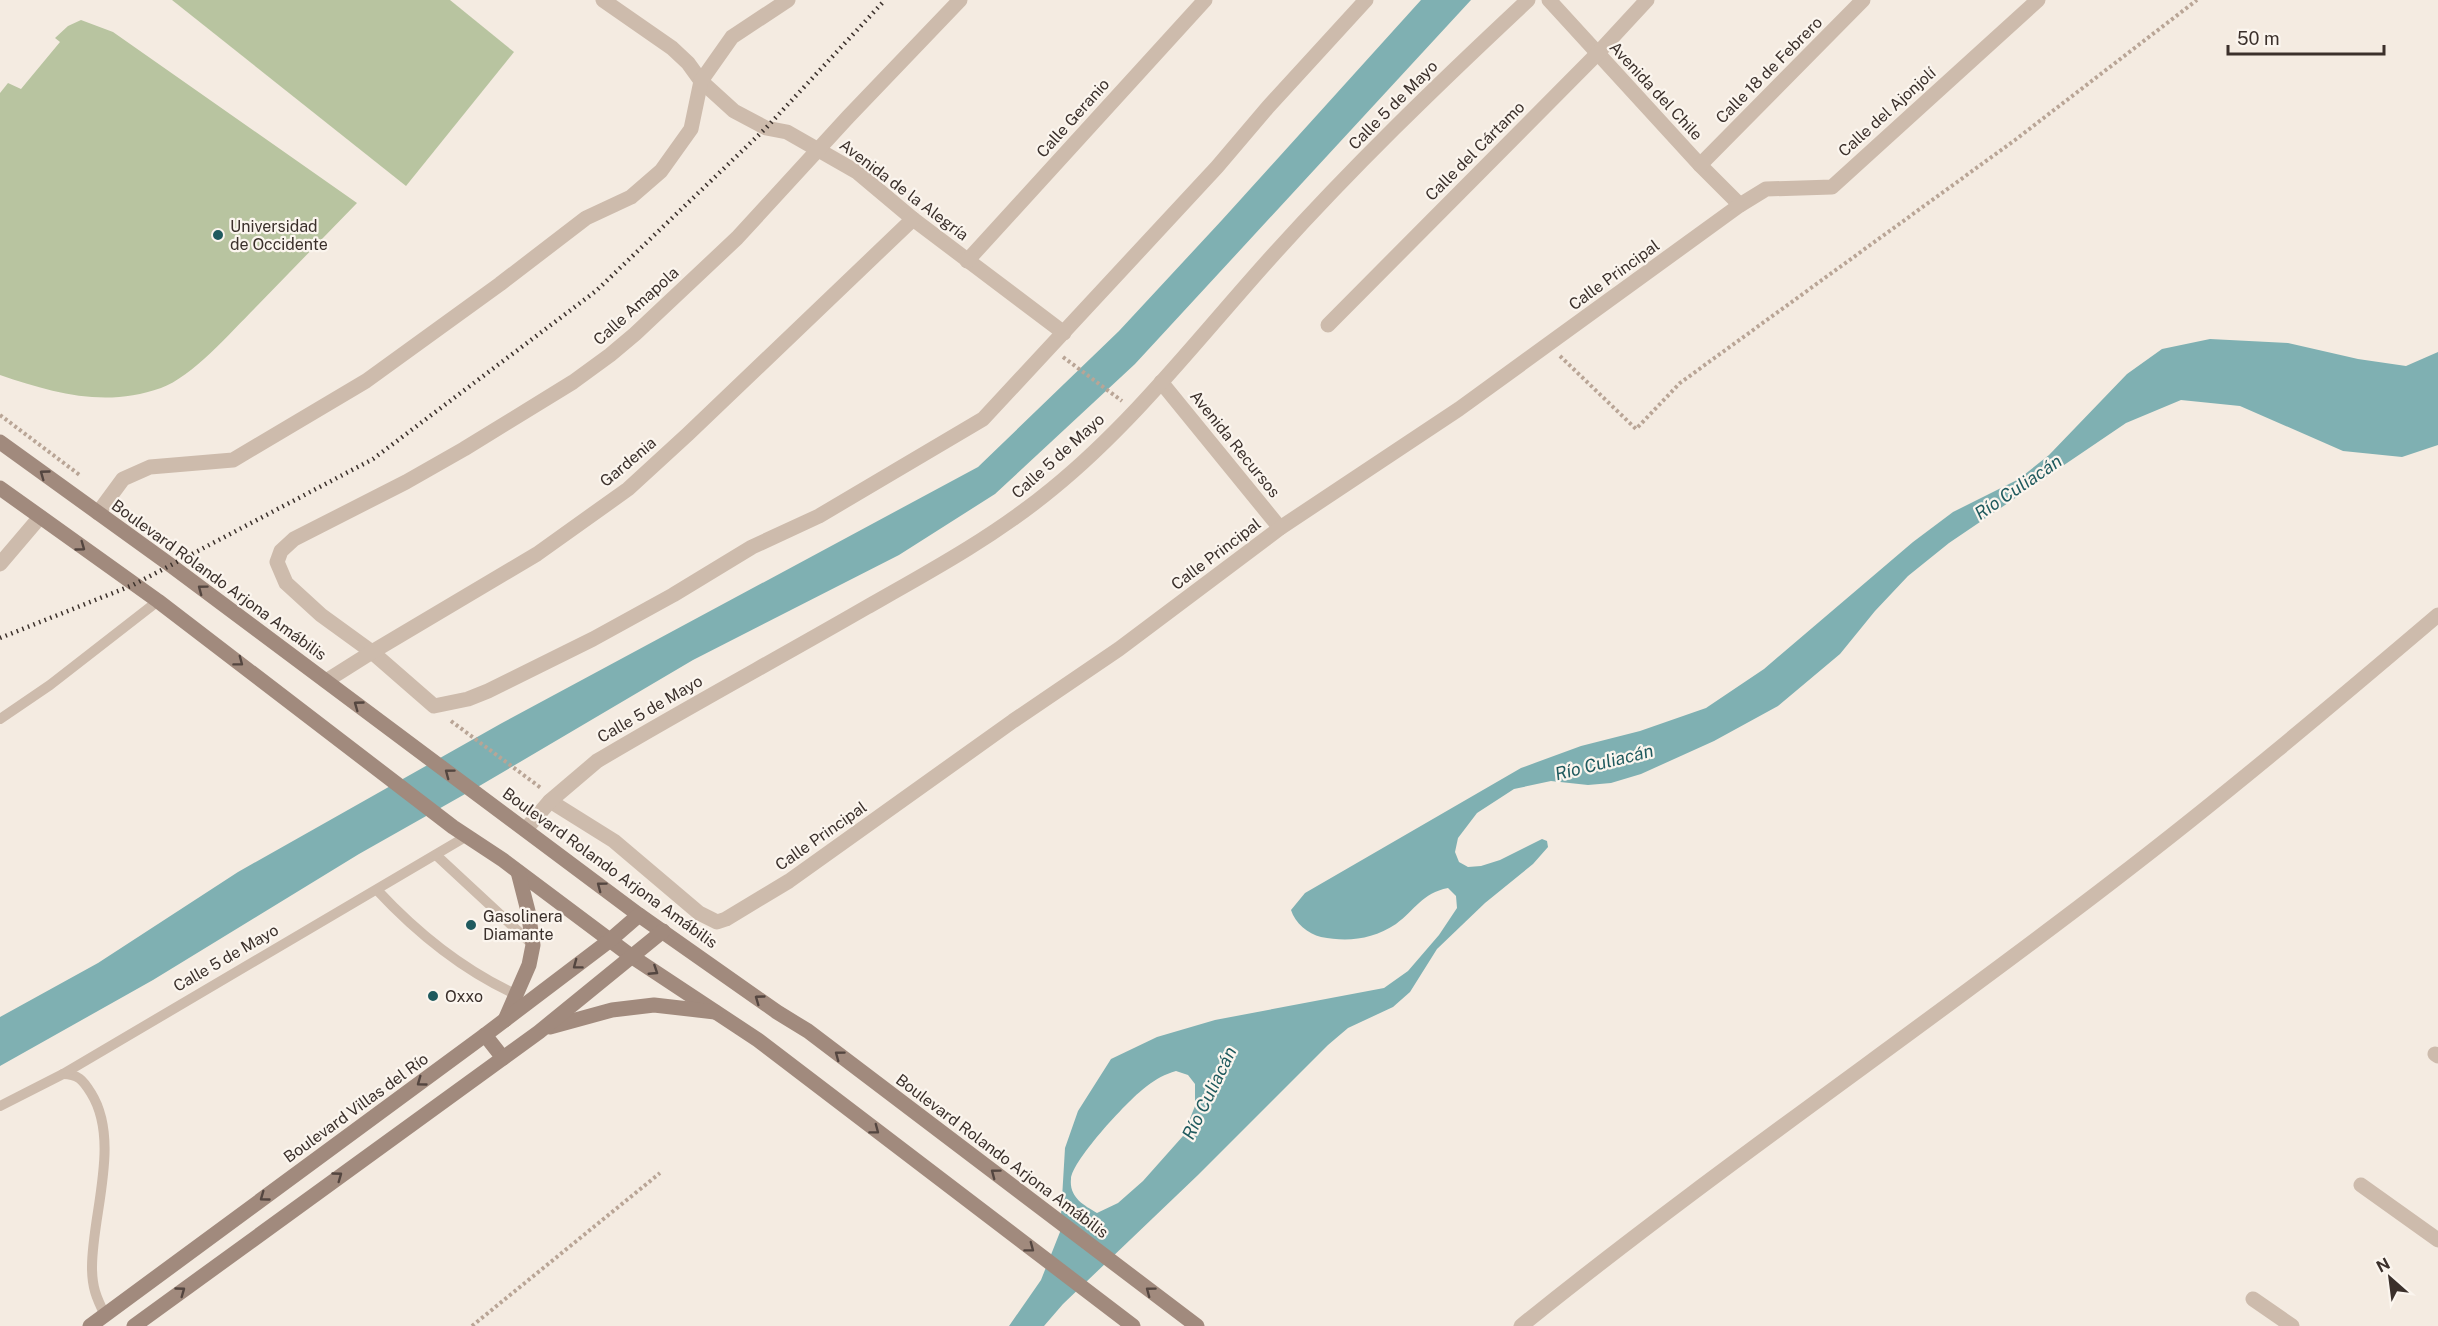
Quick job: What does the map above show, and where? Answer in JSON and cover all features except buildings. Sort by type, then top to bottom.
[{"type":"main road","name":"Boulevard Rolando Arjona Amábilis","points":[[0,442],[526,829],[639,915],[777,1012],[808,1031],[1197,1326]]},
{"type":"main road","points":[[0,488],[158,601],[453,827],[518,872],[609,941],[720,1013],[1133,1326]]},
{"type":"main road","points":[[505,1020],[529,965],[533,945],[528,911],[518,872]]},
{"type":"main road","name":"Boulevard Villas del Río","points":[[90,1326],[485,1035],[609,941],[639,915]]},
{"type":"main road","points":[[134,1326],[539,1032],[663,931]]},
{"type":"main road","points":[[539,1032],[562,1022],[612,1010],[654,1005],[720,1013]]},
{"type":"main road","points":[[485,1035],[503,1058]]},
{"type":"street","name":"Avenida de la Alegría","points":[[603,0],[672,48],[688,63],[701,81],[734,111],[766,129],[787,132],[857,172],[913,219],[1064,333]]},
{"type":"street","points":[[98,513],[123,479],[150,467],[233,460],[366,381],[500,284],[586,218],[631,197],[661,171],[691,129],[701,81],[732,37],[789,0]]},
{"type":"street","name":"Calle Amapola","points":[[372,652],[321,615],[286,583],[277,562],[281,551],[294,540],[464,449],[573,382],[610,355],[737,238],[960,0]]},
{"type":"street","name":"Calle Geranio","points":[[968,261],[1205,0]]},
{"type":"street","points":[[372,652],[434,706],[468,699],[524,675],[673,595],[752,547],[819,516],[959,435],[982,419],[1064,333],[1210,175],[1268,107],[1366,0]]},
{"type":"street","name":"Calle 5 de Mayo","points":[[526,829],[550,801],[597,761],[951,560],[1022,513],[1090,456],[1161,382],[1266,263],[1343,181],[1446,77],[1528,0]]},
{"type":"street","name":"Avenida del Chile","points":[[1549,0],[1700,165],[1740,205]]},
{"type":"street","name":"Calle del Cártamo","points":[[1328,325],[1597,54],[1647,0]]},
{"type":"street","name":"Calle 18 de Febrero","points":[[1700,165],[1863,0]]},
{"type":"street","name":"Calle del Ajonjolí","points":[[1740,205],[1766,189],[1832,187],[2038,0]]},
{"type":"street","name":"Calle Principal","points":[[550,801],[614,841],[692,908],[717,922],[726,919],[789,881],[1013,721],[1119,649],[1281,528],[1459,409],[1740,205]]},
{"type":"street","name":"Gardenia","points":[[326,681],[537,554],[628,489],[913,219]]},
{"type":"street","name":"Avenida Recursos","points":[[1161,382],[1281,528]]},
{"type":"street","points":[[0,564],[40,517]]},
{"type":"street","points":[[1521,1326],[1654,1221],[2113,881],[2438,615]]},
{"type":"street","points":[[2361,1185],[2438,1240]]},
{"type":"street","points":[[2253,1299],[2292,1326]]},
{"type":"lane","points":[[0,719],[50,685],[158,601]]},
{"type":"lane","name":"Calle 5 de Mayo","points":[[0,1106],[63,1074],[467,836]]},
{"type":"lane","points":[[436,855],[533,945]]},
{"type":"lane","points":[[377,890],[412,926],[432,942],[484,980],[515,994]]},
{"type":"lane","points":[[63,1074],[75,1074],[84,1081],[96,1101],[102,1120],[104,1173],[92,1264],[93,1291],[105,1315]]},
{"type":"path","points":[[1549,345],[1636,429],[1680,383],[2015,140],[2197,0]]},
{"type":"path","points":[[1062,356],[1117,397]]},
{"type":"path","points":[[446,717],[539,786]]},
{"type":"path","points":[[472,1326],[660,1173]]},
{"type":"green space","points":[[172,0],[450,0],[514,52],[406,186]]},
{"type":"green space","points":[[81,20],[113,32],[357,203],[198,364],[161,388],[120,397],[79,396],[0,375],[0,93],[8,83],[21,89],[60,42],[55,38],[68,26]]},
{"type":"water","points":[[1421,0],[1471,0],[1135,364],[995,494],[899,555],[693,660],[359,854],[153,980],[0,1066],[0,1017],[98,963],[238,872],[502,723],[978,467],[1119,331]]},
{"type":"water","name":"Río Culiacán","points":[[2210,339],[2288,343],[2358,359],[2406,366],[2438,352],[2438,445],[2402,457],[2343,451],[2240,406],[2181,400],[2126,423],[1949,543],[1908,576],[1875,611],[1840,654],[1778,706],[1714,741],[1641,774],[1611,783],[1588,785],[1551,781],[1514,789],[1477,813],[1458,838],[1455,852],[1459,862],[1468,867],[1481,866],[1500,860],[1542,839],[1547,841],[1548,847],[1533,864],[1485,903],[1437,949],[1410,992],[1393,1007],[1348,1028],[1328,1045],[1198,1175],[1063,1304],[1044,1326],[1009,1326],[1041,1280],[1060,1232],[1065,1148],[1078,1111],[1111,1059],[1157,1037],[1215,1020],[1384,988],[1408,971],[1439,935],[1457,908],[1456,896],[1448,888],[1439,890],[1425,898],[1396,924],[1387,929],[1359,938],[1331,939],[1316,936],[1307,931],[1293,915],[1291,910],[1305,893],[1521,768],[1581,746],[1640,731],[1706,708],[1764,669],[1913,542],[1953,512],[2019,479],[2049,455],[2127,374],[2162,349]],"holes":[[[1176,1071],[1188,1075],[1195,1084],[1195,1106],[1183,1136],[1143,1181],[1118,1203],[1097,1213],[1082,1203],[1072,1191],[1071,1179],[1074,1170],[1091,1144],[1129,1102],[1150,1083]]]},
{"type":"railway","points":[[0,638],[133,585],[373,459],[596,291],[766,128],[885,0]]},
{"type":"place","name":"Universidad de Occidente","points":[[218,235]]},
{"type":"place","name":"Gasolinera Diamante","points":[[471,925]]},
{"type":"place","name":"Oxxo","points":[[433,996]]}]
